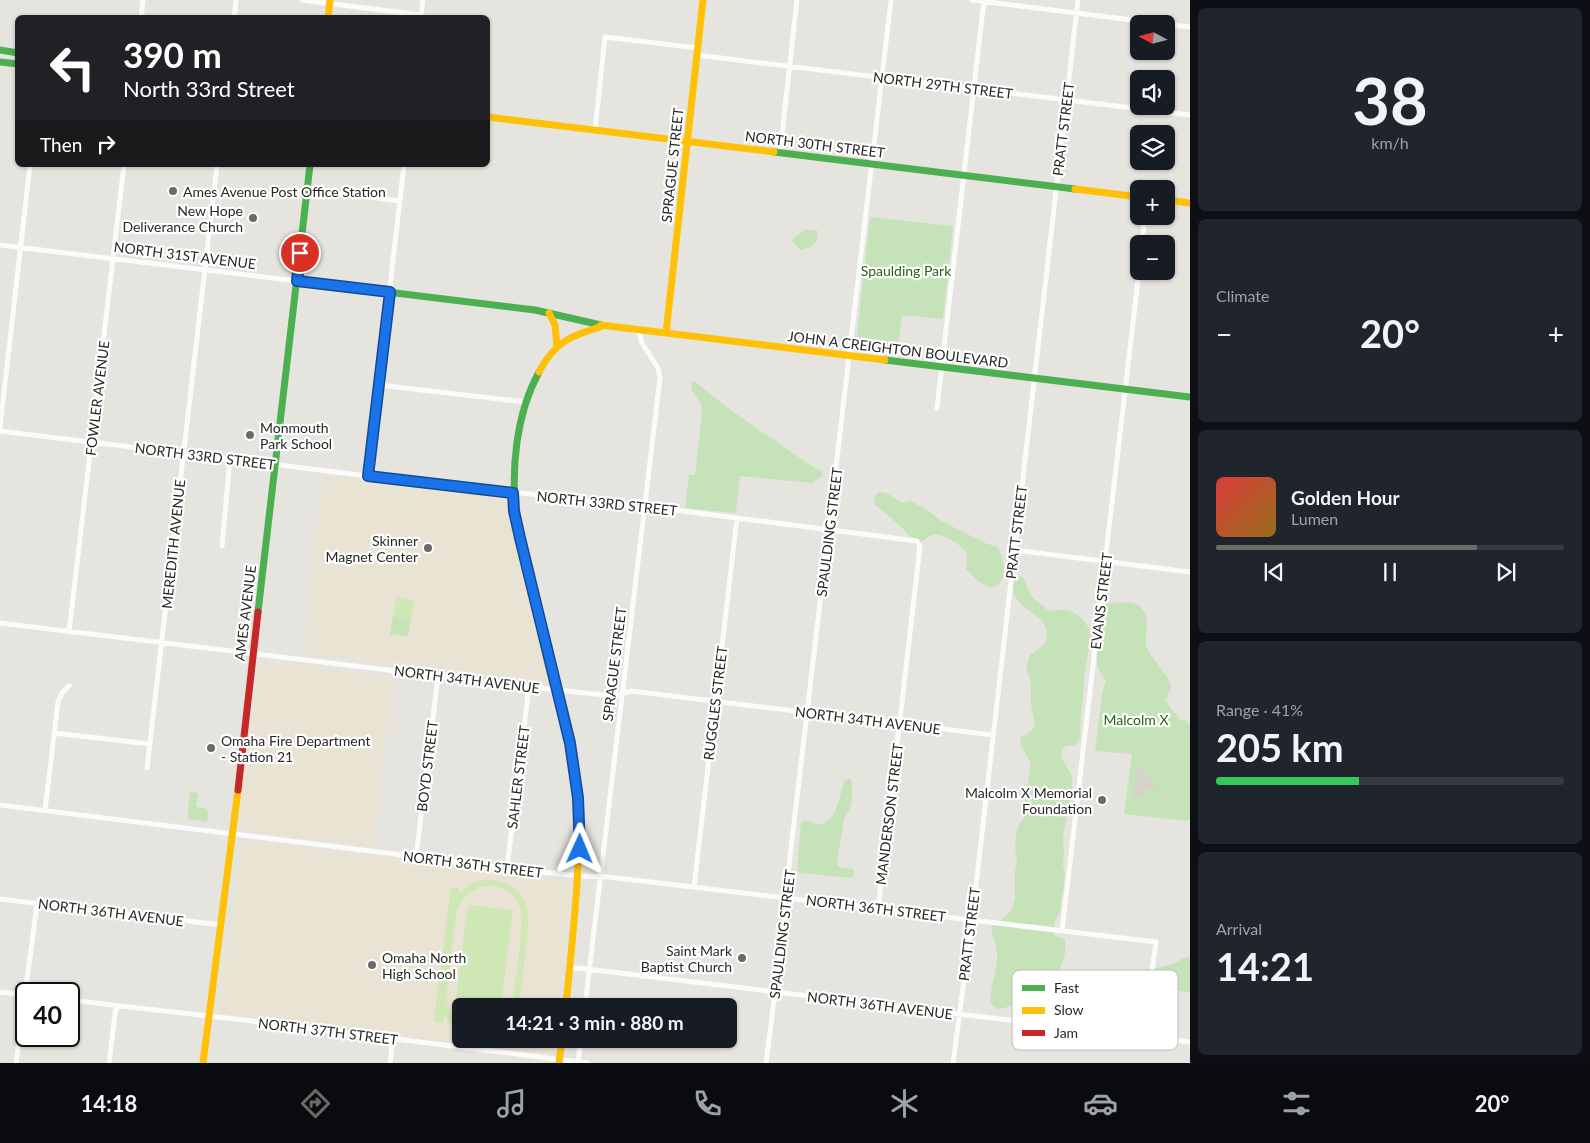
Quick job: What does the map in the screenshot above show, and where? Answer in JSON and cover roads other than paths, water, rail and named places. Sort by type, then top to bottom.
[{"type":"street","points":[[141,15],[143,0]]},
{"type":"street","points":[[234,15],[236,0]]},
{"type":"street","points":[[302,0],[330,2],[414,15]]},
{"type":"street","points":[[421,15],[423,0]]},
{"type":"street","name":"SPRAGUE STREET","points":[[666,333],[703,0]]},
{"type":"street","points":[[780,153],[797,0]]},
{"type":"street","name":"SPAULDING STREET","points":[[766,1063],[891,0]]},
{"type":"street","points":[[972,0],[1130,20]]},
{"type":"street","name":"PRATT STREET","points":[[953,1063],[972,920],[1078,0]]},
{"type":"street","points":[[937,408],[984,1]]},
{"type":"street","points":[[328,15],[330,2]]},
{"type":"street","points":[[1175,25],[1190,27]]},
{"type":"street","name":"NORTH 29TH STREET","points":[[595,130],[605,37],[790,66],[1190,115]]},
{"type":"street","points":[[0,50],[15,52]]},
{"type":"street","points":[[0,62],[15,64]]},
{"type":"street","name":"NORTH 30TH STREET","points":[[490,117],[1130,196]]},
{"type":"street","points":[[0,427],[30,167]]},
{"type":"street","name":"FOWLER AVENUE","points":[[69,632],[124,167]]},
{"type":"street","name":"MEREDITH AVENUE","points":[[147,768],[217,167]]},
{"type":"street","name":"AMES AVENUE","points":[[203,1063],[233,834],[310,167]]},
{"type":"street","points":[[368,476],[404,167]]},
{"type":"street","points":[[307,189],[400,201]]},
{"type":"street","points":[[1175,201],[1190,203]]},
{"type":"street","name":"NORTH 31ST AVENUE","points":[[0,244],[530,309],[604,326]]},
{"type":"street","name":"EVANS STREET","points":[[1062,931],[1138,280]]},
{"type":"street","points":[[549,313],[555,325],[558,346]]},
{"type":"street","points":[[567,998],[579,876],[580,830],[577,787],[570,743],[517,524],[513,493],[514,464],[526,402],[538,372],[549,355],[558,346],[582,333],[604,326]]},
{"type":"street","name":"JOHN A CREIGHTON BOULEVARD","points":[[604,326],[1190,397]]},
{"type":"street","name":"SPRAGUE STREET","points":[[586,998],[660,378],[658,368],[642,342],[638,330]]},
{"type":"street","points":[[379,384],[526,402]]},
{"type":"street","name":"NORTH 33RD STREET","points":[[0,431],[917,541]]},
{"type":"street","points":[[222,546],[230,459]]},
{"type":"street","name":"RUGGLES STREET","points":[[694,887],[737,518]]},
{"type":"street","name":"MANDERSON STREET","points":[[878,908],[920,547],[917,541]]},
{"type":"street","points":[[1014,550],[1190,572]]},
{"type":"street","name":"NORTH 34TH AVENUE","points":[[0,623],[557,690],[614,696],[631,691],[993,735]]},
{"type":"street","name":"BOYD STREET","points":[[416,857],[438,676]]},
{"type":"street","points":[[45,810],[58,702],[62,693],[69,686]]},
{"type":"street","name":"SAHLER STREET","points":[[507,868],[529,686]]},
{"type":"street","points":[[54,733],[150,744]]},
{"type":"street","name":"NORTH 36TH STREET","points":[[0,805],[507,868],[694,887],[1156,942],[1152,970]]},
{"type":"street","name":"NORTH 36TH AVENUE","points":[[0,899],[222,925]]},
{"type":"street","points":[[27,982],[36,904]]},
{"type":"street","name":"NORTH 36TH AVENUE","points":[[570,967],[1012,1021]]},
{"type":"street","points":[[0,992],[15,994]]},
{"type":"street","name":"NORTH 37TH STREET","points":[[80,1001],[587,1063]]},
{"type":"street","points":[[109,1063],[116,1006]]},
{"type":"street","points":[[390,1063],[393,1039]]},
{"type":"street","points":[[16,1063],[18,1047]]},
{"type":"street","points":[[559,1061],[561,1048]]},
{"type":"street","points":[[578,1062],[580,1048]]},
{"type":"place","name":"Ames Avenue Post Office Station","points":[[173,191]]},
{"type":"place","name":"New Hope Deliverance Church","points":[[253,218]]},
{"type":"place","name":"Monmouth Park School","points":[[250,435]]},
{"type":"place","name":"Skinner Magnet Center","points":[[428,548]]},
{"type":"place","name":"Omaha Fire Department - Station 21","points":[[211,748]]},
{"type":"place","name":"Malcolm X Memorial Foundation","points":[[1102,800]]},
{"type":"place","name":"Saint Mark Baptist Church","points":[[742,958]]},
{"type":"place","name":"Omaha North High School","points":[[372,965]]},
{"type":"park label","name":"Spaulding Park","points":[[906,270]]},
{"type":"park label","name":"Malcolm X","points":[[1136,719]]}]
